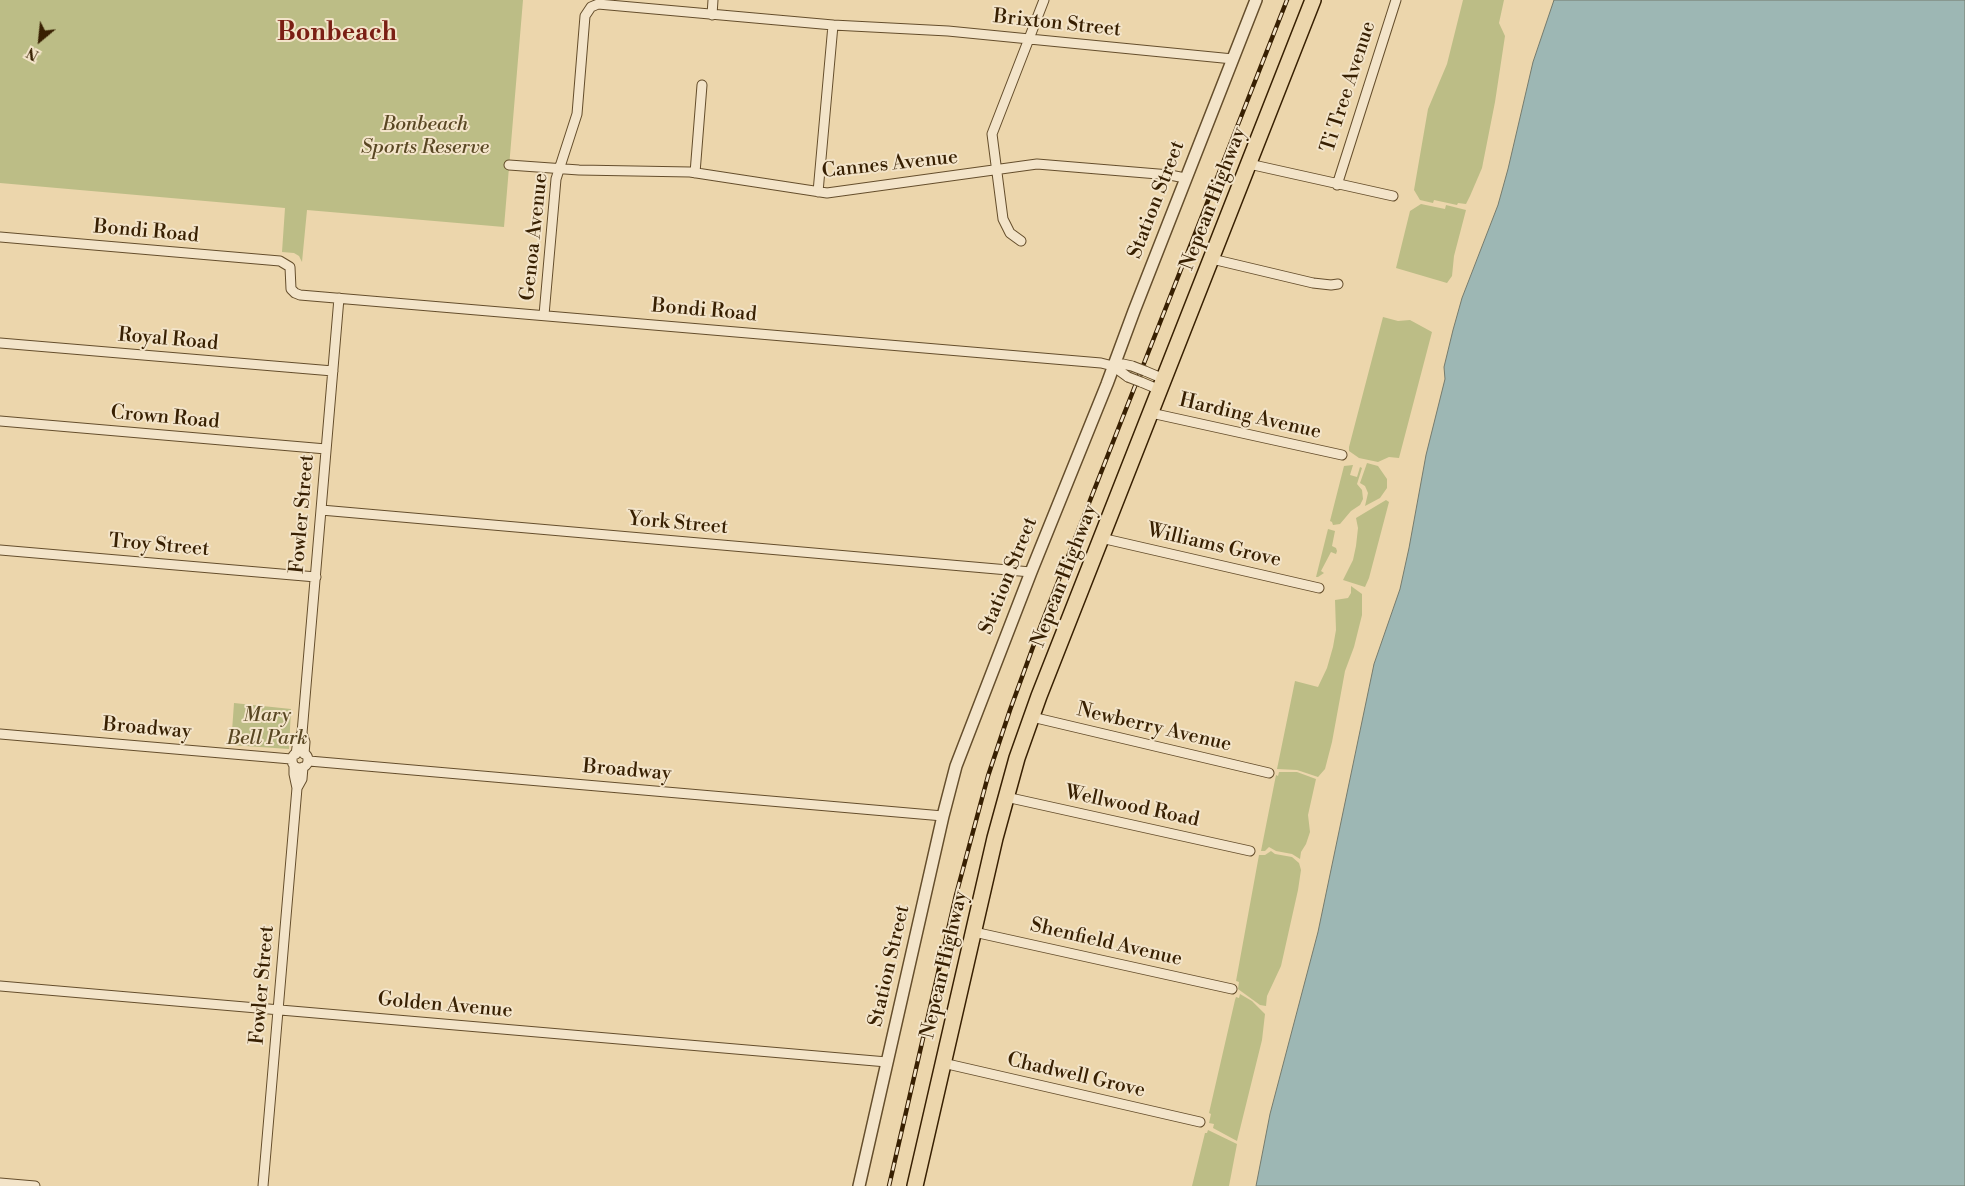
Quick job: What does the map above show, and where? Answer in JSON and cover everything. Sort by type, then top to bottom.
[{"type":"highway","name":"Nepean Highway","points":[[915,1186],[1006,797],[1032,717],[1313,0]]},
{"type":"street","points":[[712,16],[713,0]]},
{"type":"street","points":[[1021,241],[1010,233],[1003,222],[993,131],[1044,0]]},
{"type":"street","name":"Station Street","points":[[859,1186],[956,766],[1256,0]]},
{"type":"street","name":"Ti Tree Avenue","points":[[1337,184],[1396,0]]},
{"type":"street","name":"Brixton Street","points":[[585,16],[591,7],[598,4],[712,16],[948,31],[1233,59]]},
{"type":"street","name":"Genoa Avenue","points":[[544,315],[554,190],[577,114],[585,16]]},
{"type":"street","points":[[818,192],[833,25]]},
{"type":"street","points":[[695,173],[702,85]]},
{"type":"street","name":"Cannes Avenue","points":[[509,165],[559,169],[695,173],[818,192],[839,192],[1041,164],[1170,174],[1185,178]]},
{"type":"street","points":[[1249,164],[1393,196]]},
{"type":"street","name":"Bondi Road","points":[[0,237],[280,261],[288,265],[291,270],[290,288],[299,294],[1091,362],[1114,366],[1123,364],[1145,371],[1162,384]]},
{"type":"street","points":[[1212,259],[1313,283],[1338,284]]},
{"type":"street","name":"Fowler Street","points":[[263,1186],[297,788],[302,778],[300,760],[305,742],[302,733],[340,298]]},
{"type":"street","name":"Royal Road","points":[[0,343],[333,371]]},
{"type":"street","name":"Bondi Road","points":[[1114,366],[1128,377],[1141,382],[1162,384]]},
{"type":"street","name":"Harding Avenue","points":[[1151,413],[1342,455]]},
{"type":"street","name":"Crown Road","points":[[0,421],[326,449]]},
{"type":"street","name":"York Street","points":[[321,510],[1031,572]]},
{"type":"street","name":"Williams Grove","points":[[1101,538],[1319,588]]},
{"type":"street","name":"Troy Street","points":[[0,550],[316,577]]},
{"type":"street","name":"Newberry Avenue","points":[[1032,717],[1269,773]]},
{"type":"street","name":"Broadway","points":[[0,734],[943,816]]},
{"type":"street","name":"Wellwood Road","points":[[1006,797],[1250,851]]},
{"type":"street","name":"Shenfield Avenue","points":[[974,932],[1232,989]]},
{"type":"street","name":"Golden Avenue","points":[[0,986],[750,1048],[887,1062]]},
{"type":"street","name":"Chadwell Grove","points":[[943,1063],[1200,1122]]},
{"type":"street","points":[[0,1183],[35,1186]]},
{"type":"green space","name":"Bonbeach Sports Reserve","points":[[0,0],[523,0],[504,227],[307,210],[302,262],[299,256],[294,253],[282,252],[285,208],[0,183]]},
{"type":"green space","points":[[1463,0],[1504,0],[1499,23],[1505,36],[1482,168],[1470,196],[1466,204],[1458,203],[1457,205],[1434,200],[1433,203],[1420,200],[1414,190],[1428,109],[1447,64]]},
{"type":"green space","points":[[1421,204],[1445,209],[1446,205],[1466,210],[1454,256],[1452,276],[1447,283],[1396,268],[1410,211]]},
{"type":"green space","points":[[1383,317],[1398,321],[1410,320],[1432,332],[1399,458],[1389,457],[1378,462],[1359,458],[1349,451],[1349,447]]},
{"type":"green space","points":[[1367,463],[1378,466],[1387,479],[1387,488],[1380,498],[1365,506],[1368,493],[1365,486],[1360,483]]},
{"type":"green space","points":[[1353,465],[1350,475],[1357,477],[1360,467],[1362,468],[1357,484],[1362,490],[1363,499],[1360,505],[1351,511],[1340,524],[1333,525],[1330,521],[1344,466]]},
{"type":"green space","points":[[1386,500],[1389,502],[1365,587],[1343,580],[1353,560],[1356,546],[1358,528],[1356,518]]},
{"type":"green space","points":[[1328,529],[1335,531],[1332,546],[1337,551],[1336,554],[1331,552],[1321,571],[1324,573],[1316,577]]},
{"type":"green space","points":[[1351,586],[1362,594],[1362,615],[1354,647],[1345,671],[1325,769],[1318,777],[1297,770],[1277,769],[1295,681],[1318,687],[1327,668],[1333,647],[1336,630],[1335,600],[1348,598],[1351,593]]},
{"type":"green space","name":"Mary Bell Park","points":[[234,703],[291,709],[289,749],[231,745]]},
{"type":"green space","points":[[1279,772],[1297,772],[1316,779],[1308,815],[1310,832],[1300,859],[1292,854],[1276,851],[1269,847],[1265,851],[1261,851],[1276,775],[1278,776]]},
{"type":"green space","points":[[1271,851],[1275,854],[1292,857],[1299,863],[1301,870],[1281,966],[1267,996],[1266,1006],[1260,1005],[1238,989],[1239,982],[1236,981],[1259,855],[1265,855]]},
{"type":"green space","points":[[1240,994],[1252,1001],[1265,1014],[1262,1040],[1237,1141],[1213,1128],[1214,1124],[1209,1123],[1211,1114],[1209,1113],[1235,1000],[1236,997],[1239,998]]},
{"type":"green space","points":[[1208,1130],[1237,1144],[1229,1186],[1192,1186],[1205,1133]]},
{"type":"water","points":[[1554,0],[1965,0],[1965,1186],[1256,1186],[1270,1114],[1318,932],[1374,664],[1400,589],[1426,455],[1445,379],[1444,367],[1453,330],[1462,298],[1498,205],[1533,62]]},
{"type":"railway","points":[[889,1186],[956,895],[988,776],[1010,710],[1041,625],[1287,0]]},
{"type":"district","name":"Bonbeach","points":[[337,34]]}]
